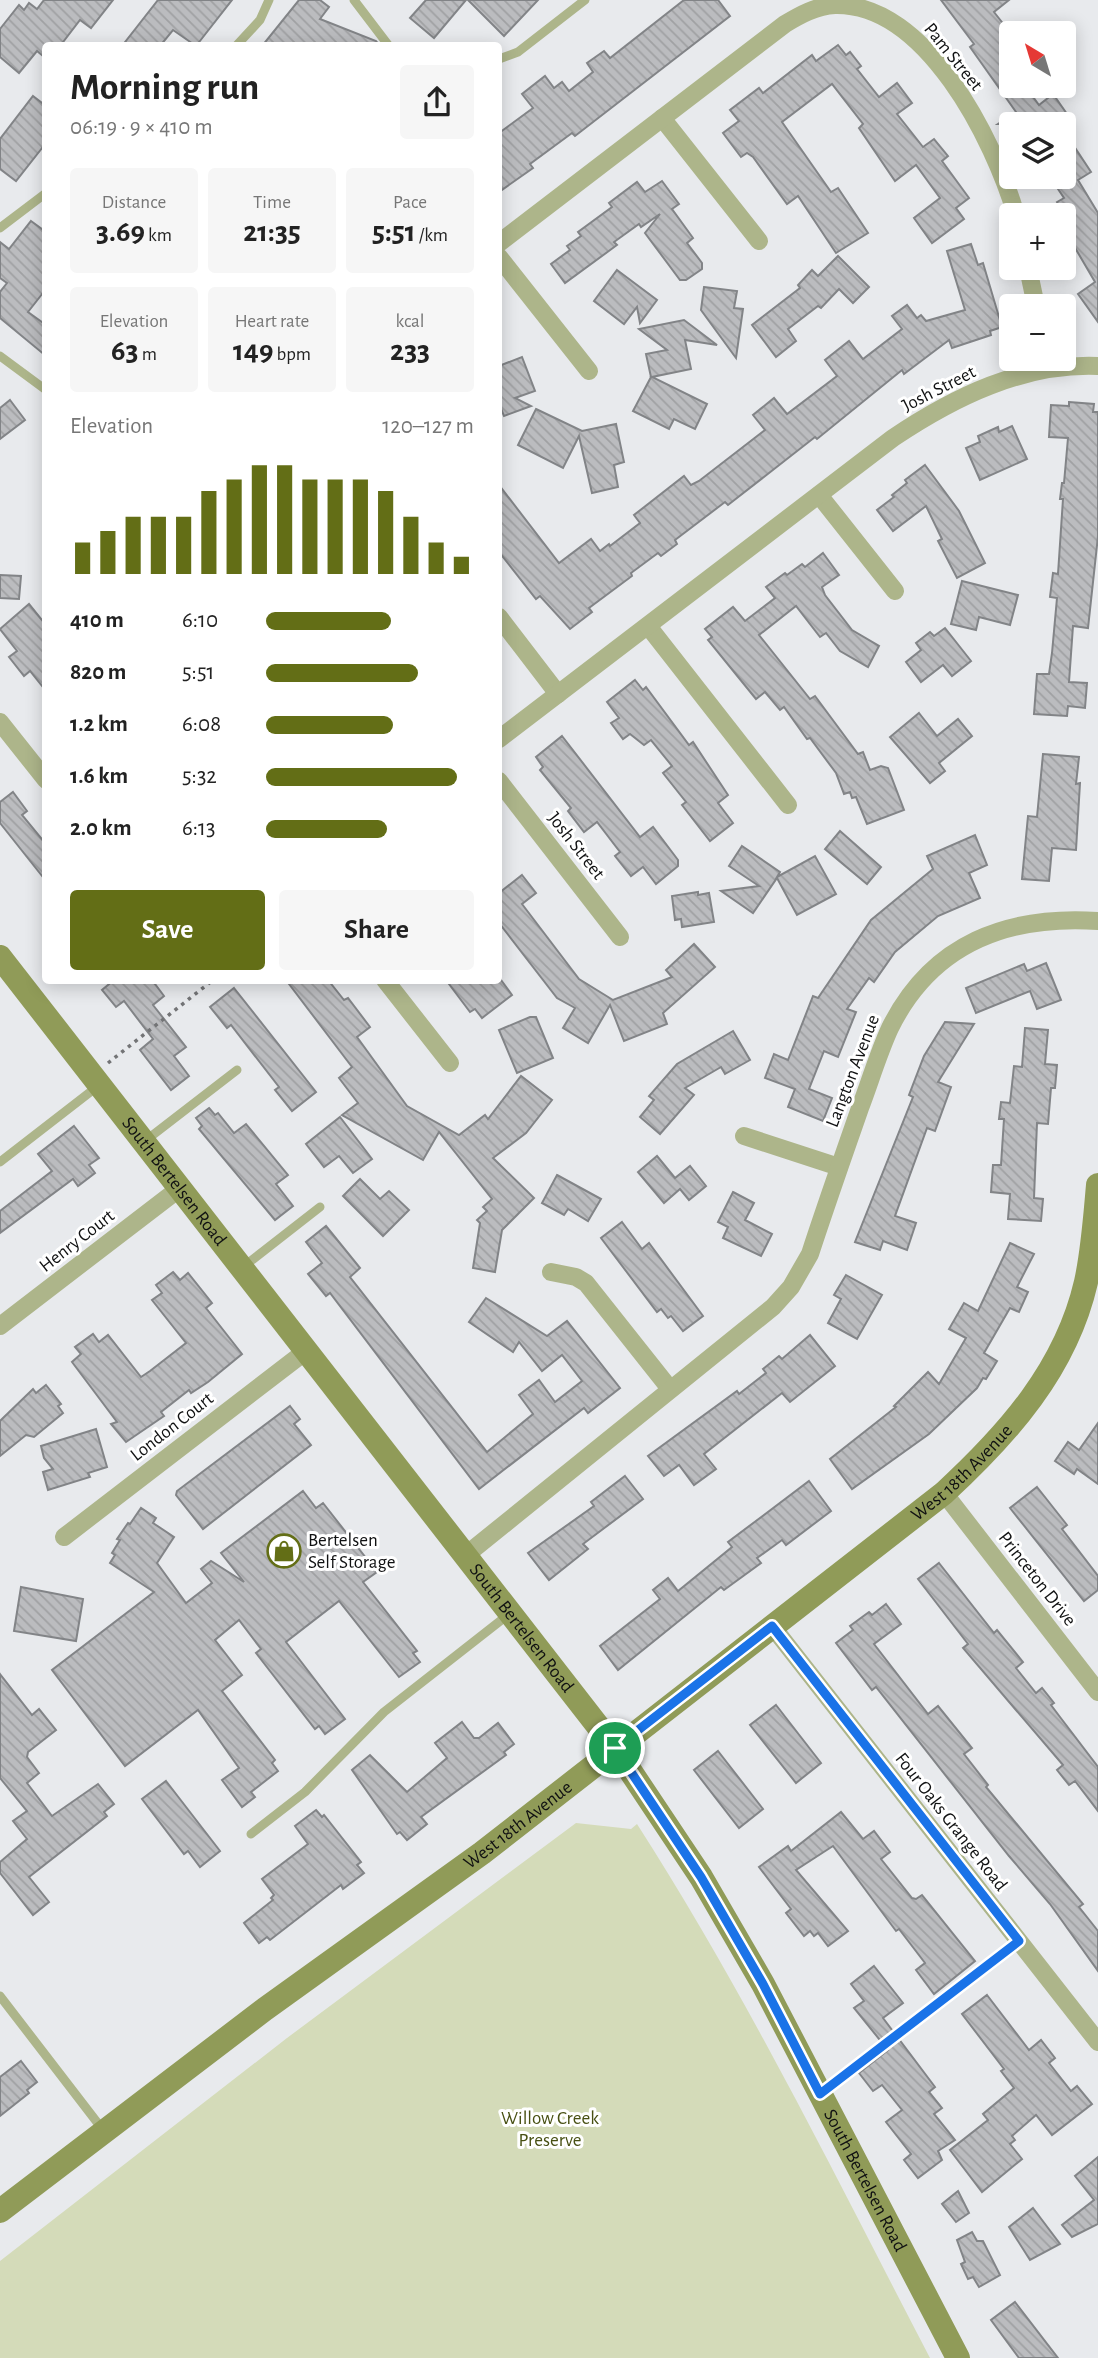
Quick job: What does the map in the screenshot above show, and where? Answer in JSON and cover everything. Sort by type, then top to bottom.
[{"type":"main road","name":"South Bertelsen Road","points":[[0,957],[615,1748],[701,1877],[763,1984],[958,2358]]},
{"type":"main road","name":"West 18th Avenue","points":[[0,2211],[265,2009],[482,1853],[944,1493],[990,1451],[1034,1396],[1070,1331],[1086,1283],[1096,1236],[1098,1185]]},
{"type":"street","name":"Pam Street","points":[[502,241],[761,41],[801,15],[832,5],[864,9],[899,26],[922,46],[949,80],[983,134],[1011,203]]},
{"type":"street","points":[[662,118],[759,241]]},
{"type":"street","points":[[502,261],[589,371]]},
{"type":"street","name":"Josh Street","points":[[1076,365],[1098,366]]},
{"type":"street","name":"Josh Street","points":[[502,737],[819,495],[933,412],[1030,371]]},
{"type":"street","points":[[819,495],[895,591]]},
{"type":"street","points":[[502,621],[558,694]]},
{"type":"street","points":[[648,626],[788,805]]},
{"type":"street","points":[[0,722],[42,775]]},
{"type":"street","name":"Josh Street","points":[[502,785],[620,937]]},
{"type":"street","name":"Langton Avenue","points":[[466,1555],[773,1307],[791,1287],[810,1254],[891,1028],[918,985],[934,969],[968,945],[1008,926],[1051,920],[1098,921]]},
{"type":"street","points":[[388,984],[450,1063]]},
{"type":"street","points":[[744,1136],[839,1167]]},
{"type":"street","name":"Henry Court","points":[[0,1326],[180,1188]]},
{"type":"street","points":[[551,1272],[576,1277],[586,1283],[670,1390]]},
{"type":"street","name":"London Court","points":[[64,1537],[306,1351]]},
{"type":"street","name":"Princeton Drive","points":[[944,1493],[1098,1692]]},
{"type":"street","name":"Four Oaks Grange Road","points":[[772,1626],[1098,2042]]},
{"type":"lane","points":[[240,42],[260,20],[269,0]]},
{"type":"lane","points":[[354,0],[386,42]]},
{"type":"lane","points":[[502,58],[518,52],[585,0]]},
{"type":"lane","points":[[0,228],[42,195]]},
{"type":"lane","points":[[0,356],[42,387]]},
{"type":"lane","points":[[144,1142],[237,1070]]},
{"type":"lane","points":[[0,1162],[96,1080]]},
{"type":"lane","points":[[242,1268],[320,1207]]},
{"type":"lane","points":[[251,1834],[305,1792],[384,1712],[510,1613]]},
{"type":"lane","points":[[0,1996],[104,2131]]},
{"type":"path","points":[[96,1080],[208,984]]},
{"type":"path","points":[[820,2094],[1019,1941]]},
{"type":"green space","name":"Willow Creek Preserve","points":[[576,1823],[631,1829],[637,1824],[716,1954],[753,2021],[930,2358],[0,2358],[0,2261],[287,2038]]},
{"type":"building","points":[[44,0],[113,0],[91,28],[80,20],[63,42],[42,42],[42,55],[37,51],[19,73],[0,57],[0,29],[19,5],[24,10],[29,3],[37,9]]},
{"type":"building","points":[[158,0],[232,0],[199,42],[190,42],[173,30],[163,42],[125,42]]},
{"type":"building","points":[[299,0],[320,0],[329,7],[320,19],[377,42],[265,42]]},
{"type":"building","points":[[426,0],[466,0],[434,38],[410,18]]},
{"type":"building","points":[[468,0],[538,0],[504,36]]},
{"type":"building","points":[[684,0],[718,0],[730,16],[575,136],[572,133],[530,164],[533,168],[502,190],[502,131],[533,108],[522,94],[545,76],[554,88],[562,82],[569,91],[593,72],[587,63],[604,51],[610,58]]},
{"type":"building","points":[[941,0],[1009,0],[994,12],[1001,21],[999,88],[970,47],[974,44]]},
{"type":"building","points":[[838,45],[846,55],[850,52],[861,66],[857,69],[879,97],[897,83],[912,103],[897,114],[923,147],[934,139],[948,156],[942,161],[969,198],[956,208],[964,219],[932,243],[914,218],[940,198],[916,165],[895,181],[859,128],[863,124],[832,84],[782,122],[831,192],[838,188],[868,233],[836,253],[798,196],[787,204],[753,157],[747,153],[741,157],[723,133],[739,121],[730,110],[759,88],[763,93],[812,55],[816,61]]},
{"type":"building","points":[[33,96],[42,103],[42,148],[16,181],[0,169],[0,139]]},
{"type":"building","points":[[1006,98],[1034,98],[1039,105],[1048,98],[1056,98],[1066,112],[1016,112]]},
{"type":"building","points":[[1076,149],[1091,172],[1078,180],[1098,213],[1098,322],[1078,294],[1095,282],[1076,249],[1076,203],[1058,203],[1064,198],[1058,189],[1076,189]]},
{"type":"building","points":[[662,181],[679,204],[672,209],[693,238],[687,243],[702,263],[702,269],[686,280],[680,280],[645,233],[660,214],[641,227],[639,224],[614,242],[617,245],[565,283],[551,264],[570,250],[567,246],[581,236],[578,232],[612,207],[609,203],[637,182],[645,192]]},
{"type":"building","points":[[31,221],[42,229],[42,294],[28,312],[42,322],[42,353],[0,318],[0,292],[7,283],[0,278],[0,242],[9,249]]},
{"type":"building","points":[[971,244],[978,265],[983,263],[999,317],[999,328],[990,331],[991,335],[952,348],[949,340],[904,374],[902,370],[817,439],[815,437],[728,505],[725,502],[675,540],[677,544],[661,556],[658,553],[631,573],[632,576],[589,608],[592,612],[570,629],[540,596],[536,599],[502,556],[502,489],[559,563],[591,539],[600,551],[640,523],[634,515],[684,476],[691,485],[699,481],[765,430],[753,415],[774,398],[787,414],[837,376],[825,360],[849,341],[863,359],[902,329],[892,316],[907,305],[917,318],[921,315],[926,321],[965,310],[947,251]]},
{"type":"building","points":[[838,256],[869,287],[853,303],[839,289],[821,308],[818,306],[788,329],[796,341],[776,357],[752,325],[800,288],[798,285],[812,270],[818,276]]},
{"type":"building","points":[[617,270],[657,300],[640,323],[637,307],[624,324],[594,301]]},
{"type":"building","points":[[704,287],[737,291],[734,308],[743,309],[736,358],[701,310]]},
{"type":"building","points":[[684,320],[717,345],[685,340],[691,369],[652,377],[707,404],[695,429],[674,419],[669,429],[633,411],[651,377],[646,354],[667,350],[639,329]]},
{"type":"building","points":[[522,357],[535,391],[515,398],[531,406],[504,416],[502,411],[502,365]]},
{"type":"building","points":[[10,400],[25,420],[0,439],[0,408]]},
{"type":"building","points":[[1069,402],[1094,404],[1093,412],[1098,412],[1098,536],[1088,628],[1073,626],[1069,682],[1087,683],[1085,708],[1068,706],[1067,716],[1034,714],[1037,674],[1049,674],[1052,653],[1057,598],[1050,597],[1053,573],[1058,574],[1063,499],[1060,499],[1068,438],[1049,437],[1051,405],[1069,406]]},
{"type":"building","points":[[536,409],[582,431],[616,424],[624,462],[614,465],[618,487],[592,493],[579,436],[563,468],[518,445]]},
{"type":"building","points":[[1012,426],[1027,459],[980,480],[966,448],[980,442],[978,436],[998,427],[999,432]]},
{"type":"building","points":[[925,465],[959,511],[985,563],[957,578],[938,541],[942,539],[926,506],[893,531],[877,510],[894,497],[892,495],[907,483],[905,480]]},
{"type":"building","points":[[823,553],[839,575],[822,587],[825,595],[852,630],[879,646],[868,667],[840,651],[826,633],[820,637],[796,606],[759,635],[810,699],[815,696],[858,754],[863,752],[870,770],[881,766],[888,768],[904,810],[867,824],[856,797],[852,798],[850,792],[844,794],[836,773],[810,738],[807,739],[784,707],[780,710],[765,692],[756,699],[708,640],[712,637],[705,629],[733,607],[745,621],[775,598],[766,587],[802,564],[805,567]]},
{"type":"building","points":[[0,575],[21,576],[19,599],[0,598]]},
{"type":"building","points":[[962,581],[1018,595],[1010,625],[979,617],[976,630],[951,624]]},
{"type":"building","points":[[29,604],[42,620],[42,686],[30,671],[24,676],[9,657],[17,651],[0,629]]},
{"type":"building","points":[[945,628],[971,661],[952,676],[943,665],[921,682],[906,662],[921,650],[916,643],[930,632],[934,636]]},
{"type":"building","points":[[635,680],[643,690],[646,687],[689,745],[693,742],[728,795],[718,803],[733,823],[710,841],[682,805],[686,802],[663,773],[672,766],[651,740],[644,745],[630,734],[623,739],[611,723],[619,718],[607,702]]},
{"type":"building","points":[[919,713],[937,736],[958,719],[972,736],[939,763],[945,771],[930,783],[890,737]]},
{"type":"building","points":[[562,736],[640,837],[653,827],[678,860],[678,866],[656,884],[643,867],[631,876],[615,856],[620,852],[597,822],[584,832],[568,811],[571,808],[540,770],[543,767],[536,757]]},
{"type":"building","points":[[1043,754],[1079,757],[1076,784],[1080,783],[1076,850],[1052,848],[1049,881],[1022,879],[1028,816],[1037,817]]},
{"type":"building","points":[[13,792],[27,811],[22,815],[42,839],[42,876],[0,823],[0,802]]},
{"type":"building","points":[[840,831],[881,867],[867,884],[825,849]]},
{"type":"building","points":[[975,835],[987,865],[969,873],[980,898],[938,916],[895,952],[874,982],[869,978],[847,1009],[856,1012],[838,1057],[824,1051],[809,1089],[832,1098],[823,1121],[788,1107],[795,1089],[765,1078],[774,1054],[788,1060],[813,996],[818,998],[871,920],[933,869],[927,856]]},
{"type":"building","points":[[742,846],[780,872],[777,877],[815,856],[836,894],[797,915],[777,878],[753,913],[721,891],[759,886],[729,866]]},
{"type":"building","points":[[522,875],[536,893],[522,904],[579,979],[613,1000],[672,977],[666,970],[694,944],[715,967],[663,1013],[667,1024],[624,1041],[610,1005],[588,1043],[563,1028],[575,1008],[557,998],[502,927],[502,891]]},
{"type":"building","points":[[698,892],[698,895],[709,893],[714,922],[682,927],[681,919],[675,920],[672,896]]},
{"type":"building","points":[[1046,963],[1061,1000],[1037,1009],[1030,991],[976,1013],[966,988],[1024,964],[1027,971]]},
{"type":"building","points":[[502,981],[512,995],[482,1018],[475,1009],[470,1012],[449,984],[502,984]]},
{"type":"building","points":[[109,984],[155,984],[164,996],[153,1005],[186,1047],[174,1056],[189,1076],[171,1090],[140,1050],[153,1039],[124,1001],[116,1007],[102,990]]},
{"type":"building","points":[[289,984],[331,984],[344,1000],[348,998],[370,1027],[357,1037],[407,1106],[459,1135],[485,1115],[488,1119],[521,1076],[552,1100],[526,1133],[493,1158],[534,1198],[502,1230],[495,1272],[473,1268],[480,1223],[477,1220],[487,1211],[483,1207],[492,1199],[439,1132],[423,1160],[342,1115],[358,1103],[339,1078],[352,1067]]},
{"type":"building","points":[[234,988],[316,1092],[292,1111],[275,1090],[279,1087],[231,1025],[227,1028],[210,1007]]},
{"type":"building","points":[[536,1017],[553,1058],[517,1073],[499,1030]]},
{"type":"building","points":[[945,1022],[974,1024],[938,1082],[951,1087],[935,1131],[927,1128],[895,1216],[916,1223],[907,1250],[883,1241],[880,1250],[855,1242],[913,1097],[909,1095],[924,1056]]},
{"type":"building","points":[[1025,1028],[1048,1030],[1045,1064],[1057,1065],[1055,1088],[1051,1088],[1048,1124],[1037,1123],[1034,1198],[1043,1199],[1041,1221],[1008,1219],[1010,1194],[991,1192],[993,1165],[1001,1165],[1004,1119],[999,1119],[1001,1102],[1010,1103],[1014,1066],[1022,1067]]},
{"type":"building","points":[[733,1031],[750,1060],[725,1074],[721,1067],[685,1088],[694,1095],[660,1134],[640,1117],[654,1100],[649,1096],[677,1064]]},
{"type":"building","points":[[209,1108],[215,1115],[218,1113],[234,1133],[246,1124],[288,1175],[276,1184],[293,1206],[275,1220],[199,1129],[202,1126],[196,1118]]},
{"type":"building","points":[[340,1117],[372,1159],[353,1173],[339,1156],[324,1167],[306,1144]]},
{"type":"building","points":[[74,1126],[99,1158],[89,1165],[95,1173],[78,1186],[73,1179],[0,1233],[0,1211],[52,1171],[38,1154]]},
{"type":"building","points":[[657,1156],[675,1178],[690,1166],[706,1186],[689,1200],[680,1189],[664,1203],[638,1172]]},
{"type":"building","points":[[557,1175],[601,1199],[588,1221],[568,1209],[564,1215],[542,1203]]},
{"type":"building","points":[[360,1179],[380,1199],[389,1191],[409,1210],[383,1236],[343,1196]]},
{"type":"building","points":[[733,1192],[754,1203],[745,1220],[772,1234],[761,1256],[723,1238],[728,1227],[718,1222]]},
{"type":"building","points":[[622,1222],[642,1249],[649,1243],[703,1316],[683,1331],[671,1316],[668,1318],[661,1309],[657,1312],[601,1238]]},
{"type":"building","points":[[326,1226],[360,1268],[350,1277],[487,1452],[533,1414],[519,1395],[539,1380],[555,1402],[582,1381],[562,1355],[542,1371],[519,1342],[513,1352],[469,1322],[486,1298],[547,1336],[567,1321],[620,1388],[588,1413],[584,1408],[479,1489],[330,1293],[326,1296],[308,1274],[322,1263],[306,1242]]},
{"type":"building","points":[[1010,1243],[1034,1254],[1017,1287],[1028,1292],[1019,1312],[1010,1308],[984,1353],[997,1361],[986,1379],[983,1378],[977,1388],[929,1434],[852,1489],[830,1459],[896,1407],[894,1406],[928,1372],[939,1384],[966,1338],[949,1329],[964,1303],[978,1311]]},
{"type":"building","points":[[173,1272],[180,1280],[188,1273],[212,1303],[206,1308],[242,1354],[208,1382],[191,1393],[189,1390],[161,1412],[164,1416],[126,1442],[111,1424],[117,1422],[72,1362],[81,1354],[75,1347],[93,1334],[99,1342],[108,1335],[141,1377],[150,1371],[186,1343],[152,1300],[162,1293],[156,1285]]},
{"type":"building","points":[[846,1275],[882,1295],[857,1339],[828,1323],[841,1299],[834,1295]]},
{"type":"building","points":[[810,1335],[835,1366],[790,1402],[782,1393],[704,1454],[716,1469],[694,1485],[679,1465],[664,1476],[648,1456],[737,1391],[739,1394],[766,1373],[763,1369],[779,1356],[782,1359]]},
{"type":"building","points":[[46,1385],[61,1404],[58,1406],[63,1413],[34,1437],[26,1435],[0,1456],[0,1421],[33,1389],[36,1393]]},
{"type":"building","points":[[290,1406],[300,1419],[294,1424],[311,1445],[203,1529],[176,1495],[177,1491]]},
{"type":"building","points":[[1098,1423],[1098,1484],[1077,1469],[1074,1474],[1055,1461],[1068,1442],[1079,1450]]},
{"type":"building","points":[[96,1429],[107,1467],[88,1473],[90,1477],[48,1490],[43,1472],[53,1469],[44,1458],[41,1446]]},
{"type":"building","points":[[625,1476],[643,1499],[583,1544],[588,1549],[549,1580],[528,1553],[594,1506],[591,1502]]},
{"type":"building","points":[[809,1481],[831,1511],[786,1545],[782,1540],[757,1558],[761,1563],[724,1590],[721,1587],[618,1670],[600,1646],[660,1599],[653,1590],[668,1578],[678,1591],[732,1547],[728,1542]]},
{"type":"building","points":[[1037,1487],[1067,1525],[1062,1529],[1098,1576],[1098,1590],[1084,1601],[1010,1508]]},
{"type":"building","points":[[303,1491],[316,1508],[323,1503],[377,1572],[363,1582],[417,1651],[413,1653],[420,1662],[399,1677],[339,1601],[286,1642],[345,1719],[325,1734],[319,1726],[315,1729],[256,1653],[261,1649],[239,1620],[215,1640],[242,1675],[222,1691],[275,1760],[272,1763],[278,1771],[251,1792],[255,1797],[242,1807],[222,1780],[239,1768],[198,1710],[125,1766],[52,1670],[154,1592],[110,1563],[115,1555],[112,1553],[120,1540],[117,1539],[141,1508],[156,1518],[153,1523],[174,1537],[157,1563],[186,1603],[212,1583],[201,1569],[211,1561],[244,1582],[221,1553]]},
{"type":"building","points":[[939,1563],[994,1633],[997,1630],[1023,1662],[1016,1668],[1036,1693],[1042,1688],[1054,1703],[1051,1705],[1098,1767],[1098,1811],[1075,1781],[1069,1785],[1057,1770],[1063,1765],[963,1648],[968,1644],[918,1579]]},
{"type":"building","points":[[21,1587],[83,1599],[76,1641],[14,1631]]},
{"type":"building","points":[[886,1604],[901,1624],[874,1644],[928,1714],[938,1706],[972,1748],[964,1754],[988,1785],[986,1787],[1083,1904],[1079,1907],[1098,1931],[1098,1971],[1050,1904],[876,1687],[872,1690],[836,1643],[853,1630],[850,1626]]},
{"type":"building","points":[[0,1674],[32,1715],[39,1709],[56,1730],[28,1752],[27,1757],[39,1773],[27,1783],[52,1816],[98,1784],[114,1804],[104,1812],[107,1816],[29,1877],[49,1902],[33,1915],[0,1873],[0,1862],[27,1839],[13,1821],[27,1811],[0,1778]]},
{"type":"building","points":[[776,1705],[821,1763],[796,1783],[750,1725]]},
{"type":"building","points":[[462,1722],[474,1738],[479,1738],[498,1723],[514,1744],[504,1752],[506,1755],[421,1817],[427,1824],[407,1840],[400,1832],[397,1834],[352,1770],[370,1755],[407,1792],[447,1758],[435,1743]]},
{"type":"building","points":[[718,1751],[763,1809],[739,1828],[694,1770]]},
{"type":"building","points":[[166,1781],[220,1851],[200,1867],[188,1851],[184,1854],[142,1799]]},
{"type":"building","points":[[316,1810],[322,1817],[324,1815],[361,1862],[357,1865],[364,1873],[343,1889],[341,1885],[270,1940],[267,1937],[259,1943],[244,1923],[273,1900],[271,1898],[274,1895],[262,1879],[308,1844],[295,1826]]},
{"type":"building","points":[[841,1812],[863,1839],[874,1831],[890,1852],[881,1859],[912,1898],[916,1899],[922,1895],[975,1961],[934,1994],[916,1970],[925,1963],[899,1929],[896,1931],[833,1846],[796,1870],[848,1931],[828,1946],[818,1933],[814,1936],[810,1931],[804,1936],[786,1913],[791,1909],[759,1867],[788,1846],[791,1851]]},
{"type":"building","points":[[874,1966],[903,2003],[883,2018],[935,2087],[929,2092],[942,2108],[934,2114],[955,2140],[938,2151],[942,2160],[918,2178],[904,2160],[911,2154],[886,2122],[902,2110],[882,2085],[873,2091],[859,2073],[888,2050],[854,2008],[864,2001],[851,1984]]},
{"type":"building","points":[[987,1995],[1029,2050],[1041,2040],[1055,2058],[1049,2063],[1071,2091],[1077,2086],[1092,2104],[1052,2135],[1036,2115],[1012,2136],[1015,2140],[1010,2144],[1022,2159],[982,2192],[950,2150],[988,2120],[983,2114],[1014,2088],[1001,2071],[1004,2069],[962,2014]]},
{"type":"building","points":[[21,2061],[37,2082],[27,2090],[29,2093],[0,2116],[0,2077]]},
{"type":"building","points":[[1098,2157],[1098,2224],[1072,2237],[1062,2225],[1094,2200],[1075,2176]]},
{"type":"building","points":[[958,2191],[969,2213],[956,2222],[942,2204]]},
{"type":"building","points":[[1033,2208],[1060,2244],[1030,2260],[1009,2227]]},
{"type":"building","points":[[972,2232],[977,2241],[983,2241],[1000,2275],[979,2287],[973,2277],[968,2279],[961,2264],[965,2262],[957,2240]]},
{"type":"building","points":[[1015,2302],[1058,2358],[1019,2358],[991,2320]]},
{"type":"place","name":"Bertelsen Self Storage","points":[[284,1551]]},
{"type":"route","points":[[772,1626],[1019,1941],[820,2094],[763,1984],[701,1877],[615,1748],[772,1626]]}]
